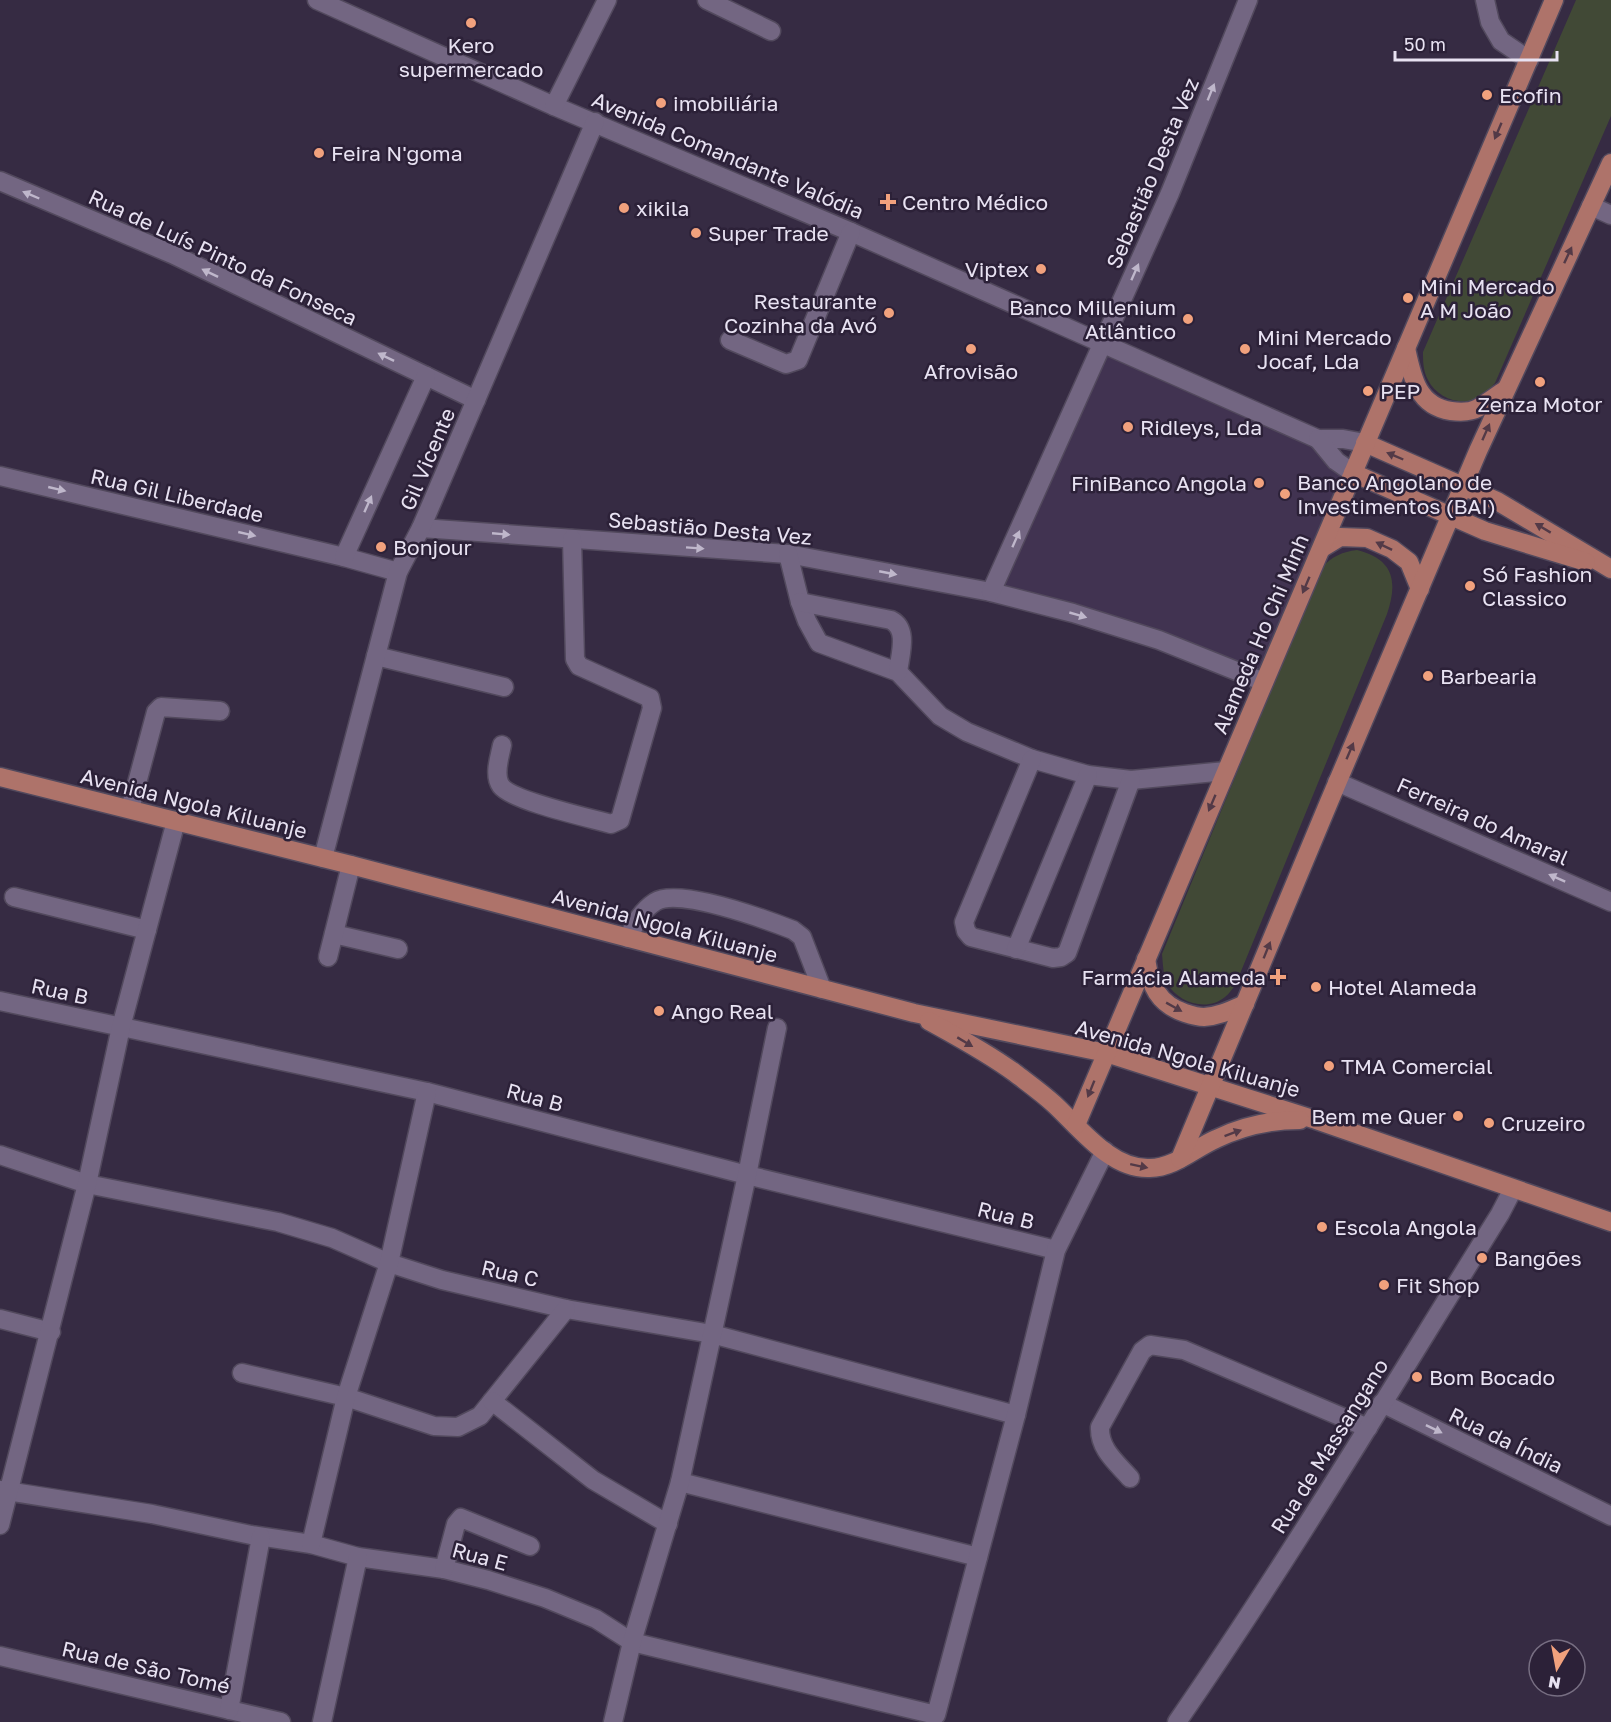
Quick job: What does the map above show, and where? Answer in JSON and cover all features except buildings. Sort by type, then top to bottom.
[{"type":"main road","name":"Alameda Ho Chi Minh","points":[[1076,1125],[1554,0]]},
{"type":"main road","points":[[1180,1159],[1463,485],[1611,163]]},
{"type":"main road","points":[[1406,348],[1413,381],[1423,398],[1439,410],[1458,412],[1476,410],[1505,390]]},
{"type":"main road","name":"Avenida Comandante Valódia","points":[[1365,443],[1497,501],[1611,570]]},
{"type":"main road","name":"Avenida Comandante Valódia","points":[[1353,473],[1485,531],[1611,570]]},
{"type":"main road","points":[[1322,548],[1340,537],[1367,538],[1392,549],[1409,562],[1420,589]]},
{"type":"main road","name":"Avenida Ngola Kiluanje","points":[[0,777],[351,865],[914,1013],[1106,1053],[1316,1120],[1611,1222]]},
{"type":"main road","points":[[1146,959],[1149,978],[1155,992],[1166,1003],[1181,1011],[1201,1017],[1222,1015],[1245,1004]]},
{"type":"main road","points":[[914,1013],[1013,1071],[1043,1094],[1119,1161],[1150,1168],[1180,1159],[1216,1139],[1270,1121],[1316,1120]]},
{"type":"street","name":"Avenida Comandante Valódia","points":[[317,0],[554,106],[851,232],[1318,439],[1343,439],[1365,443]]},
{"type":"street","points":[[554,106],[607,0]]},
{"type":"street","points":[[707,0],[771,30]]},
{"type":"street","name":"Sebastião Desta Vez","points":[[991,592],[1170,193],[1248,0]]},
{"type":"street","points":[[1485,0],[1490,22],[1501,41],[1529,60]]},
{"type":"street","name":"Gil Vicente","points":[[323,858],[398,573],[421,528],[595,122]]},
{"type":"street","name":"Rua de Luís Pinto da Fonseca","points":[[0,182],[172,254],[476,400]]},
{"type":"street","points":[[1591,206],[1611,216]]},
{"type":"street","points":[[730,340],[786,364],[798,360],[851,232]]},
{"type":"street","points":[[344,557],[426,376]]},
{"type":"street","name":"Avenida Comandante Valódia","points":[[1318,439],[1336,461],[1353,473]]},
{"type":"street","name":"Rua Gil Liberdade","points":[[0,476],[344,557],[398,573]]},
{"type":"street","name":"Sebastião Desta Vez","points":[[421,528],[788,554],[991,592],[1073,613],[1159,640],[1264,682]]},
{"type":"street","points":[[502,745],[497,775],[501,787],[509,793],[527,801],[611,824],[620,820],[652,708],[650,698],[579,666],[575,659],[572,539]]},
{"type":"street","points":[[788,554],[800,602],[819,643],[898,672],[940,716],[967,732],[1032,759],[1088,775],[1131,780],[1226,771]]},
{"type":"street","points":[[800,602],[898,623],[902,640],[898,672]]},
{"type":"street","points":[[376,656],[504,687]]},
{"type":"street","points":[[130,809],[156,712],[161,707],[220,711]]},
{"type":"street","points":[[1032,759],[964,922],[966,931],[971,937],[1053,958],[1067,953],[1131,780]]},
{"type":"street","points":[[1016,949],[1088,775]]},
{"type":"street","name":"Ferreira do Amaral","points":[[1337,782],[1611,902]]},
{"type":"street","points":[[0,1525],[4,1491],[51,1332],[87,1184],[121,1027],[176,821]]},
{"type":"street","points":[[328,957],[351,865]]},
{"type":"street","points":[[14,897],[147,930]]},
{"type":"street","points":[[628,938],[638,916],[657,900],[707,901],[793,930],[802,937],[822,989]]},
{"type":"street","points":[[334,934],[398,949]]},
{"type":"street","name":"Rua B","points":[[0,1001],[427,1092],[747,1175],[1056,1250]]},
{"type":"street","points":[[613,1722],[632,1642],[680,1482],[777,1028]]},
{"type":"street","points":[[311,1544],[346,1397],[389,1263],[427,1092]]},
{"type":"street","points":[[680,1482],[978,1557],[1016,1415],[1056,1250],[1105,1151]]},
{"type":"street","name":"Rua C","points":[[0,1155],[87,1184],[278,1222],[332,1238],[389,1263],[442,1280],[566,1308],[712,1334],[1016,1415]]},
{"type":"street","name":"Rua de Massangano","points":[[1177,1722],[1233,1641],[1368,1428],[1500,1214],[1513,1189]]},
{"type":"street","points":[[242,1373],[346,1397],[435,1426],[458,1427],[480,1416],[566,1308]]},
{"type":"street","points":[[0,1319],[51,1332]]},
{"type":"street","points":[[1130,1478],[1105,1450],[1100,1439],[1100,1427],[1142,1351],[1150,1345],[1184,1350],[1368,1428]]},
{"type":"street","points":[[492,1401],[593,1480],[668,1524]]},
{"type":"street","name":"Rua da Índia","points":[[1382,1403],[1611,1516]]},
{"type":"street","name":"Rua E","points":[[4,1491],[152,1514],[261,1537],[311,1544],[358,1557],[444,1569],[545,1598],[596,1619],[632,1642],[936,1715],[978,1557]]},
{"type":"street","points":[[444,1569],[456,1524],[461,1518],[530,1546]]},
{"type":"street","points":[[229,1710],[261,1537]]},
{"type":"street","points":[[322,1722],[358,1557]]},
{"type":"street","name":"Rua de São Tomé","points":[[0,1656],[278,1722]]},
{"type":"shaded area","points":[[1103,345],[1318,439],[1353,473],[1264,682],[991,592]]},
{"type":"green space","points":[[1576,0],[1611,0],[1611,116],[1495,383],[1478,399],[1454,400],[1439,393],[1428,380],[1424,370],[1423,352]]},
{"type":"green space","points":[[1357,550],[1379,559],[1390,573],[1392,592],[1387,614],[1235,986],[1218,1002],[1193,1003],[1178,996],[1167,983],[1162,954],[1322,567],[1338,555]]},
{"type":"place","name":"Kero supermercado","points":[[471,23]]},
{"type":"place","name":"Ecofin","points":[[1487,95]]},
{"type":"place","name":"imobiliária","points":[[661,103]]},
{"type":"place","name":"Feira N'goma","points":[[319,153]]},
{"type":"place","name":"Centro Médico","points":[[888,202]]},
{"type":"place","name":"xikila","points":[[624,208]]},
{"type":"place","name":"Super Trade","points":[[696,233]]},
{"type":"place","name":"Viptex","points":[[1041,269]]},
{"type":"place","name":"Mini Mercado A M João","points":[[1408,298]]},
{"type":"place","name":"Restaurante Cozinha da Avó","points":[[889,313]]},
{"type":"place","name":"Banco Millenium Atlântico","points":[[1188,319]]},
{"type":"place","name":"Afrovisão","points":[[971,349]]},
{"type":"place","name":"Mini Mercado Jocaf, Lda","points":[[1245,349]]},
{"type":"place","name":"Zenza Motor","points":[[1540,382]]},
{"type":"place","name":"PEP","points":[[1368,391]]},
{"type":"place","name":"Ridleys, Lda","points":[[1128,427]]},
{"type":"place","name":"FiniBanco Angola","points":[[1259,483]]},
{"type":"place","name":"Banco Angolano de Investimentos (BAI)","points":[[1285,494]]},
{"type":"place","name":"Bonjour","points":[[381,547]]},
{"type":"place","name":"Só Fashion Classico","points":[[1470,586]]},
{"type":"place","name":"Barbearia","points":[[1428,676]]},
{"type":"place","name":"Farmácia Alameda","points":[[1278,977]]},
{"type":"place","name":"Hotel Alameda","points":[[1316,987]]},
{"type":"place","name":"Ango Real","points":[[659,1011]]},
{"type":"place","name":"TMA Comercial","points":[[1329,1066]]},
{"type":"place","name":"Bem me Quer","points":[[1458,1116]]},
{"type":"place","name":"Cruzeiro","points":[[1489,1123]]},
{"type":"place","name":"Escola Angola","points":[[1322,1227]]},
{"type":"place","name":"Bangões","points":[[1482,1258]]},
{"type":"place","name":"Fit Shop","points":[[1384,1285]]},
{"type":"place","name":"Bom Bocado","points":[[1417,1377]]}]
